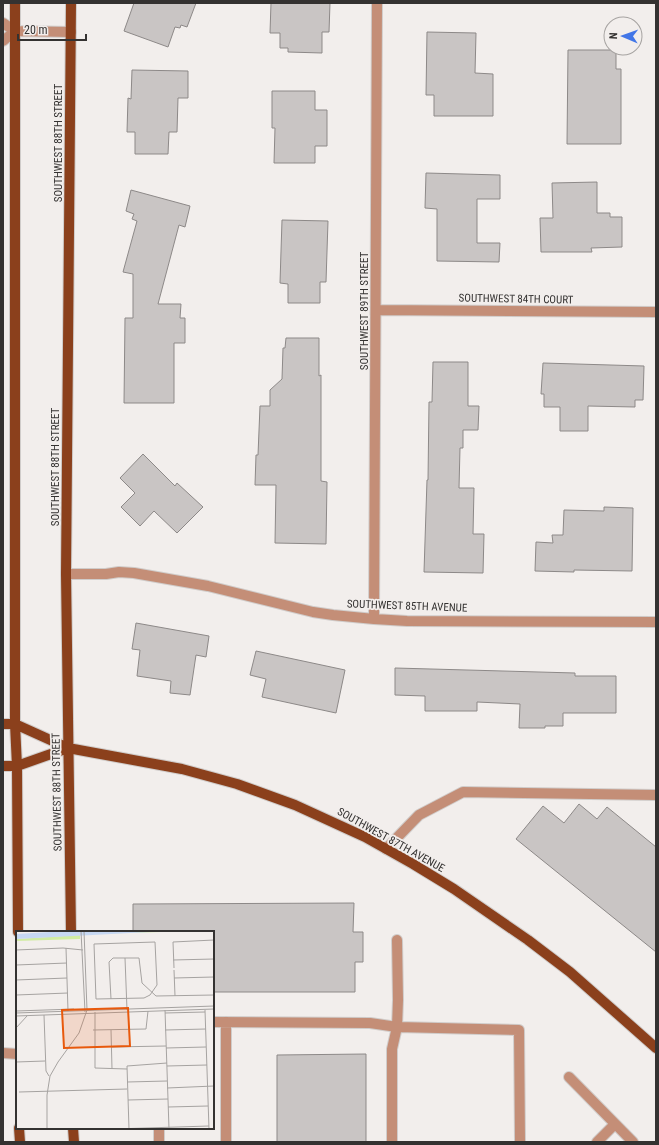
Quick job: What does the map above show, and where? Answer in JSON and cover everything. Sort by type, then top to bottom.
[{"type":"main road","points":[[15,3],[15,724],[17,766],[18,931]]},
{"type":"main road","name":"SOUTHWEST 88TH STREET","points":[[71,3],[66,574],[71,931]]},
{"type":"main road","name":"SOUTHWEST 87TH AVENUE","points":[[3,724],[15,724],[68,748],[182,769],[237,784],[288,802],[321,816],[386,848],[454,889],[528,940],[570,972],[655,1044]]},
{"type":"main road","name":"SOUTHWEST 87TH AVENUE","points":[[3,766],[17,766],[68,748]]},
{"type":"main road","points":[[19,1129],[20,1142]]},
{"type":"main road","points":[[74,1129],[74,1142]]},
{"type":"street","name":"SOUTHWEST 89TH STREET","points":[[374,619],[377,3]]},
{"type":"street","points":[[3,23],[15,31],[71,32]]},
{"type":"street","points":[[3,41],[15,31]]},
{"type":"street","name":"SOUTHWEST 84TH COURT","points":[[376,310],[656,312]]},
{"type":"street","name":"SOUTHWEST 85TH AVENUE","points":[[66,574],[106,574],[119,572],[134,573],[208,586],[313,612],[374,619],[414,621],[656,622]]},
{"type":"street","points":[[386,848],[419,815],[463,792],[656,795]]},
{"type":"street","points":[[392,1142],[392,1049],[397,1027],[398,1000],[397,940]]},
{"type":"street","points":[[214,1022],[370,1023],[397,1027],[519,1030],[520,1142]]},
{"type":"street","points":[[226,1022],[226,1142]]},
{"type":"street","points":[[3,1053],[16,1054]]},
{"type":"street","points":[[569,1077],[633,1142]]},
{"type":"street","points":[[596,1142],[615,1124]]},
{"type":"street","points":[[159,1129],[159,1142]]},
{"type":"building","points":[[134,3],[196,3],[187,27],[181,25],[180,28],[175,27],[168,47],[124,31]]},
{"type":"building","points":[[271,3],[330,3],[329,32],[322,32],[322,53],[288,52],[288,48],[280,48],[280,33],[270,33]]},
{"type":"building","points":[[427,32],[476,33],[475,73],[493,74],[493,116],[434,116],[434,95],[426,95]]},
{"type":"building","points":[[568,50],[603,50],[603,56],[616,56],[616,69],[621,69],[621,144],[567,144]]},
{"type":"building","points":[[132,70],[188,71],[188,98],[178,98],[177,132],[169,132],[168,154],[135,154],[135,132],[127,132],[128,98],[131,99]]},
{"type":"building","points":[[272,91],[315,91],[315,110],[327,110],[327,146],[315,146],[315,163],[274,163],[275,128],[272,128]]},
{"type":"building","points":[[426,173],[500,175],[500,199],[477,199],[477,243],[500,243],[499,262],[437,261],[437,209],[425,208]]},
{"type":"building","points":[[597,182],[597,213],[610,213],[610,217],[622,217],[622,247],[591,248],[592,252],[541,252],[540,218],[553,218],[552,183]]},
{"type":"building","points":[[131,190],[190,206],[185,227],[179,225],[158,304],[181,304],[180,318],[185,318],[185,343],[174,343],[174,403],[124,403],[125,318],[133,318],[133,274],[123,272],[137,221],[132,219],[134,214],[126,211]]},
{"type":"building","points":[[282,220],[328,221],[326,282],[320,282],[320,303],[288,303],[288,284],[280,283]]},
{"type":"building","points":[[286,338],[319,338],[319,376],[321,375],[321,481],[327,482],[326,544],[275,543],[276,485],[255,485],[260,406],[270,406],[270,390],[282,379],[283,348],[285,348]]},
{"type":"building","points":[[433,362],[468,362],[468,406],[479,406],[478,430],[463,430],[463,448],[460,448],[459,488],[474,488],[473,534],[484,534],[483,573],[424,572],[428,480],[429,402],[432,402]]},
{"type":"building","points":[[543,363],[644,366],[643,400],[635,400],[635,407],[588,406],[588,431],[560,431],[560,407],[544,407],[544,394],[541,394]]},
{"type":"building","points":[[143,454],[175,486],[177,483],[203,507],[177,533],[154,511],[140,526],[121,507],[135,493],[120,478]]},
{"type":"building","points":[[604,507],[633,508],[632,571],[535,571],[536,542],[553,543],[552,535],[563,535],[564,510],[604,511]]},
{"type":"building","points":[[136,623],[209,636],[206,657],[196,655],[190,695],[170,693],[171,681],[137,676],[140,650],[132,649]]},
{"type":"building","points":[[256,651],[345,670],[336,713],[262,697],[266,679],[250,675]]},
{"type":"building","points":[[395,668],[575,673],[575,676],[616,676],[616,713],[563,713],[563,726],[519,728],[520,704],[477,702],[477,711],[425,711],[425,696],[395,695]]},
{"type":"building","points":[[579,804],[597,819],[607,807],[656,847],[656,952],[516,839],[543,806],[564,823]]},
{"type":"building","points":[[354,903],[353,932],[363,932],[363,962],[355,962],[355,992],[214,992],[214,931],[133,931],[133,904]]},
{"type":"building","points":[[366,1054],[366,1142],[277,1142],[277,1055]]}]
